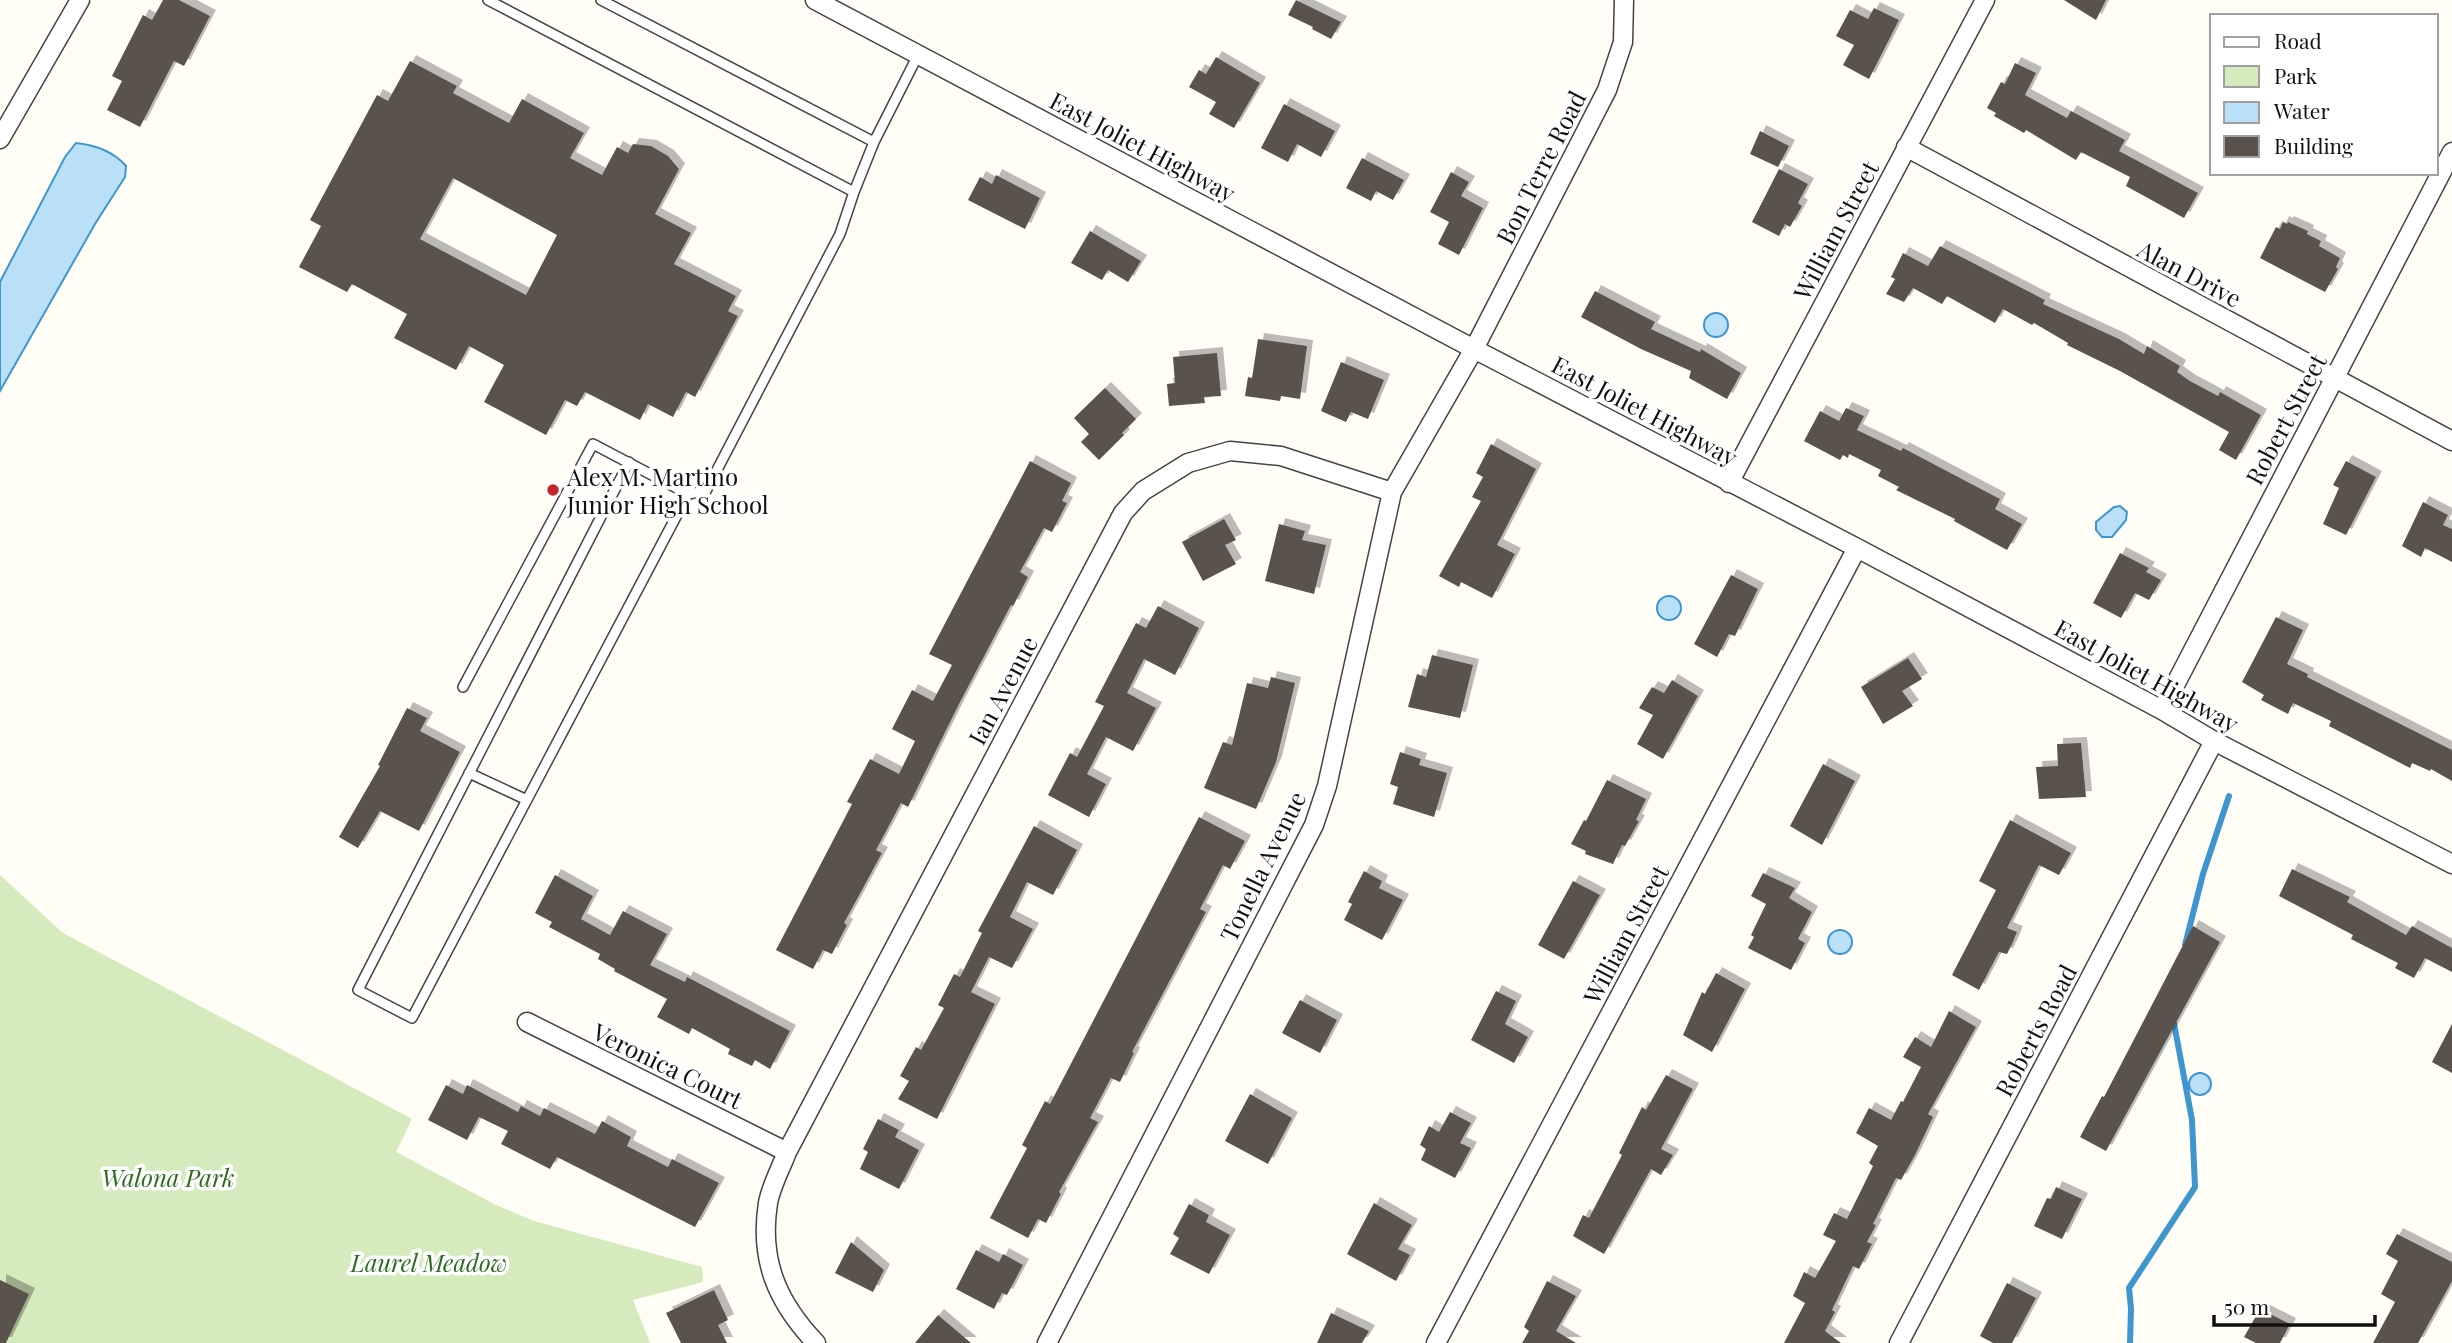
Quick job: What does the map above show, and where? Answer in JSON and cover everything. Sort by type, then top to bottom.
[{"type":"street","points":[[0,139],[80,0]]},
{"type":"street","name":"East Joliet Highway","points":[[815,0],[1474,349],[1857,548],[2162,710],[2214,741],[2452,863]]},
{"type":"street","name":"Bon Terre Road","points":[[1474,349],[1614,75],[1623,42],[1624,0]]},
{"type":"street","name":"William Street","points":[[1729,483],[1985,0]]},
{"type":"street","name":"Alan Drive","points":[[1906,147],[2452,441]]},
{"type":"street","name":"Robert Street","points":[[2162,710],[2452,152]]},
{"type":"street","name":"Tonella Avenue","points":[[1047,1343],[1314,825],[1327,786],[1392,492],[1474,349]]},
{"type":"street","name":"Ian Avenue","points":[[816,1343],[782,1300],[771,1272],[766,1240],[768,1201],[787,1152],[1123,513],[1143,491],[1188,463],[1230,451],[1281,456],[1392,492]]},
{"type":"street","name":"William Street","points":[[1436,1343],[1857,548]]},
{"type":"street","name":"Roberts Road","points":[[1899,1343],[2214,741]]},
{"type":"street","name":"Veronica Court","points":[[527,1022],[787,1152]]},
{"type":"lane","points":[[488,0],[854,192]]},
{"type":"lane","points":[[601,0],[874,142]]},
{"type":"lane","points":[[463,687],[593,444],[688,494],[706,491],[840,234],[874,142],[918,55]]},
{"type":"lane","points":[[629,462],[359,990],[412,1018],[688,494]]},
{"type":"lane","points":[[469,773],[527,800]]},
{"type":"green space","name":"Walona Park","points":[[0,875],[63,933],[412,1119],[396,1152],[494,1204],[534,1221],[702,1267],[703,1282],[633,1300],[650,1343],[0,1343]]},
{"type":"water","points":[[76,143],[97,147],[115,156],[126,166],[125,177],[95,224],[0,391],[0,282],[65,157]]},
{"type":"water","points":[[1716,313],[1724,317],[1728,325],[1724,333],[1716,337],[1708,333],[1704,325],[1708,317]]},
{"type":"water","points":[[2120,506],[2127,512],[2126,520],[2112,537],[2102,537],[2096,530],[2096,522],[2114,507]]},
{"type":"water","points":[[1669,596],[1680,603],[1681,608],[1674,619],[1669,620],[1658,613],[1657,608],[1664,597]]},
{"type":"water","points":[[1840,930],[1851,937],[1852,942],[1845,953],[1840,954],[1829,947],[1828,942],[1835,931]]},
{"type":"water","points":[[2196,1073],[2204,1073],[2211,1080],[2211,1088],[2204,1095],[2196,1095],[2189,1088],[2189,1080]]},
{"type":"building","points":[[163,0],[179,0],[210,16],[184,66],[174,61],[140,127],[107,110],[122,81],[112,76],[143,15],[152,20]]},
{"type":"building","points":[[1296,0],[1341,22],[1331,39],[1288,15]]},
{"type":"building","points":[[2064,0],[2106,0],[2096,20]]},
{"type":"building","points":[[1874,8],[1899,20],[1869,79],[1843,65],[1854,45],[1836,36],[1850,10],[1868,19]]},
{"type":"building","points":[[1216,57],[1260,83],[1234,128],[1209,114],[1216,102],[1189,87],[1199,70],[1206,74]]},
{"type":"building","name":"Alex M. Martino Junior High School","points":[[410,61],[457,86],[453,93],[509,123],[522,99],[584,133],[570,158],[602,175],[617,147],[628,153],[633,144],[651,146],[668,156],[679,169],[655,214],[691,233],[674,264],[736,296],[728,311],[738,316],[695,397],[686,392],[673,417],[648,404],[640,420],[585,392],[577,406],[565,400],[546,435],[484,402],[504,365],[469,346],[456,370],[394,338],[407,314],[352,284],[347,292],[299,267],[321,226],[310,220],[377,95],[388,101]],"holes":[[[453,178],[557,235],[526,295],[420,239]]]},
{"type":"building","points":[[2015,63],[2036,73],[2025,95],[2067,118],[2071,111],[2125,140],[2119,151],[2198,193],[2184,218],[2126,186],[2130,177],[2081,152],[2076,160],[2026,130],[2024,133],[1994,116],[1996,113],[1987,108],[2001,82],[2005,84]]},
{"type":"building","points":[[1284,104],[1335,131],[1321,157],[1297,144],[1288,162],[1261,148]]},
{"type":"building","points":[[1760,131],[1789,146],[1778,167],[1750,154]]},
{"type":"building","points":[[1362,158],[1404,180],[1393,200],[1376,191],[1371,201],[1346,188]]},
{"type":"building","points":[[1779,169],[1808,184],[1798,203],[1802,206],[1790,227],[1785,224],[1779,236],[1752,222]]},
{"type":"building","points":[[1451,172],[1469,182],[1461,196],[1483,208],[1459,255],[1438,244],[1449,222],[1430,212]]},
{"type":"building","points":[[996,175],[1040,198],[1025,229],[968,200],[980,177],[992,184]]},
{"type":"building","points":[[2283,222],[2308,231],[2307,234],[2321,241],[2319,246],[2340,258],[2336,267],[2338,269],[2325,292],[2260,258],[2276,227],[2280,229]]},
{"type":"building","points":[[1090,231],[1141,261],[1128,282],[1108,270],[1102,280],[1071,263]]},
{"type":"building","points":[[1940,246],[2045,300],[2043,304],[2119,339],[2144,354],[2147,346],[2180,366],[2177,372],[2190,381],[2218,396],[2220,392],[2261,415],[2236,460],[2219,450],[2229,432],[2120,371],[2067,345],[2068,343],[2034,323],[2032,325],[2003,309],[1995,323],[1947,296],[1942,304],[1913,288],[1904,302],[1886,294],[1895,279],[1891,277],[1903,253],[1928,266]]},
{"type":"building","points":[[1595,291],[1655,322],[1651,329],[1700,352],[1701,349],[1741,373],[1727,399],[1689,378],[1691,371],[1641,349],[1581,317]]},
{"type":"building","points":[[1258,339],[1307,346],[1300,399],[1281,396],[1280,401],[1245,396],[1248,377],[1252,378]]},
{"type":"building","points":[[1217,353],[1221,396],[1204,397],[1205,403],[1169,406],[1167,384],[1175,383],[1173,357]]},
{"type":"building","points":[[1341,362],[1384,380],[1368,419],[1351,412],[1346,422],[1321,411]]},
{"type":"building","points":[[1105,388],[1136,419],[1099,460],[1081,442],[1089,434],[1074,418]]},
{"type":"building","points":[[1846,408],[1864,416],[1857,430],[1901,451],[1903,448],[2000,499],[1995,509],[2022,524],[2007,550],[1954,521],[1955,519],[1896,490],[1899,487],[1878,476],[1881,470],[1849,454],[1848,458],[1843,455],[1840,460],[1804,441],[1820,411],[1839,421]]},
{"type":"building","points":[[1491,444],[1536,469],[1497,545],[1515,554],[1492,598],[1461,582],[1459,587],[1439,576],[1481,501],[1472,497],[1483,477],[1476,473]]},
{"type":"building","points":[[1030,461],[1071,483],[1062,501],[1067,503],[1052,532],[1044,528],[1020,572],[1028,577],[959,704],[908,807],[901,803],[876,850],[882,853],[844,923],[847,925],[832,954],[823,950],[813,969],[776,950],[852,804],[847,802],[870,759],[899,774],[915,741],[892,729],[912,690],[933,701],[952,665],[929,654]]},
{"type":"building","points":[[2346,461],[2376,477],[2346,535],[2323,524],[2339,488],[2333,485]]},
{"type":"building","points":[[2423,502],[2448,515],[2443,525],[2452,529],[2452,562],[2425,548],[2421,557],[2402,546]]},
{"type":"building","points":[[1224,519],[1236,540],[1225,545],[1236,564],[1203,581],[1182,542]]},
{"type":"building","points":[[1279,524],[1305,531],[1302,540],[1326,545],[1314,594],[1265,581]]},
{"type":"building","points":[[2120,553],[2149,568],[2146,572],[2161,580],[2149,600],[2135,593],[2121,618],[2093,603]]},
{"type":"building","points":[[1731,575],[1758,589],[1735,636],[1729,634],[1717,657],[1694,644]]},
{"type":"building","points":[[1158,606],[1199,628],[1175,675],[1144,659],[1127,693],[1156,708],[1133,751],[1106,737],[1087,774],[1106,784],[1089,817],[1048,795],[1070,753],[1077,757],[1104,706],[1095,702],[1136,623],[1146,628]]},
{"type":"building","points":[[2276,617],[2303,630],[2287,664],[2308,674],[2307,677],[2452,750],[2452,781],[2431,769],[2430,771],[2412,763],[2410,768],[2329,726],[2331,721],[2293,703],[2288,714],[2261,700],[2264,695],[2242,682]]},
{"type":"building","points":[[1432,655],[1473,665],[1460,718],[1408,707],[1417,674],[1426,677]]},
{"type":"building","points":[[1908,658],[1922,679],[1902,691],[1913,706],[1883,724],[1861,687]]},
{"type":"building","points":[[1271,677],[1295,683],[1276,762],[1256,809],[1204,788],[1223,742],[1232,745],[1247,683],[1268,688]]},
{"type":"building","points":[[1672,680],[1698,696],[1663,759],[1637,744],[1653,715],[1639,708],[1652,687],[1664,693]]},
{"type":"building","points":[[407,708],[427,718],[420,731],[460,752],[419,831],[380,811],[358,848],[339,837],[380,766],[378,765]]},
{"type":"building","points":[[2081,743],[2086,797],[2039,799],[2036,767],[2058,766],[2057,744]]},
{"type":"building","points":[[1400,752],[1421,759],[1419,765],[1447,773],[1434,817],[1393,804],[1398,787],[1390,784]]},
{"type":"building","points":[[1823,764],[1855,781],[1822,845],[1790,826]]},
{"type":"building","points":[[1607,780],[1646,799],[1636,820],[1639,821],[1625,846],[1622,845],[1613,864],[1585,854],[1586,851],[1571,844]]},
{"type":"building","points":[[1199,817],[1245,841],[1230,869],[1223,865],[1200,909],[1206,912],[1132,1052],[1134,1053],[1120,1082],[1111,1078],[1090,1118],[1098,1122],[1059,1192],[1061,1194],[1046,1223],[1038,1219],[1028,1238],[990,1218],[1027,1148],[1022,1145],[1045,1101],[1050,1104]]},
{"type":"building","points":[[2010,820],[2071,853],[2059,875],[2039,865],[2007,928],[2017,932],[2012,944],[2007,954],[1999,952],[1979,990],[1952,975],[1996,890],[1979,881]]},
{"type":"building","points":[[1034,826],[1077,850],[1053,895],[1027,882],[1010,917],[1033,929],[1012,968],[989,957],[971,992],[995,1004],[937,1119],[898,1099],[909,1081],[900,1076],[916,1047],[921,1050],[944,1008],[938,1005],[954,974],[960,977],[982,933],[978,931]]},
{"type":"building","points":[[2292,869],[2350,897],[2347,902],[2406,935],[2412,926],[2452,948],[2452,972],[2425,958],[2414,978],[2395,968],[2398,963],[2351,939],[2353,935],[2279,896]]},
{"type":"building","points":[[1364,871],[1382,881],[1379,888],[1403,900],[1382,940],[1344,920],[1352,904],[1348,902]]},
{"type":"building","points":[[1763,873],[1795,888],[1789,898],[1812,912],[1798,939],[1805,943],[1791,970],[1748,948],[1754,937],[1751,935],[1766,904],[1751,896]]},
{"type":"building","points":[[555,875],[593,896],[581,919],[610,935],[623,911],[667,934],[650,965],[685,982],[687,977],[790,1031],[770,1069],[755,1060],[752,1066],[728,1054],[730,1049],[692,1028],[689,1034],[657,1017],[667,999],[614,971],[615,969],[598,959],[600,954],[549,927],[552,922],[535,913]]},
{"type":"building","points":[[1573,881],[1600,895],[1564,959],[1538,945]]},
{"type":"building","points":[[2193,926],[2220,942],[2106,1151],[2080,1137],[2102,1096],[2104,1097]]},
{"type":"building","points":[[1716,973],[1745,989],[1712,1052],[1683,1035],[1702,992],[1705,994]]},
{"type":"building","points":[[1496,991],[1516,1001],[1505,1024],[1528,1037],[1514,1063],[1471,1040]]},
{"type":"building","points":[[1300,1000],[1337,1020],[1320,1053],[1282,1033]]},
{"type":"building","points":[[1949,1011],[1976,1027],[1928,1114],[1933,1117],[1915,1155],[1901,1180],[1896,1178],[1873,1224],[1876,1225],[1867,1242],[1872,1244],[1859,1269],[1853,1266],[1832,1310],[1835,1312],[1825,1331],[1841,1343],[1784,1343],[1805,1303],[1793,1296],[1804,1272],[1815,1278],[1836,1241],[1823,1235],[1834,1213],[1847,1219],[1873,1166],[1869,1163],[1878,1146],[1856,1133],[1869,1108],[1891,1120],[1921,1067],[1903,1057],[1915,1037],[1931,1047]]},
{"type":"building","points":[[2452,1024],[2452,1073],[2432,1062]]},
{"type":"building","points":[[1666,1075],[1693,1089],[1661,1149],[1673,1155],[1661,1175],[1651,1169],[1604,1254],[1573,1236],[1583,1215],[1589,1218],[1622,1155],[1619,1153],[1642,1107],[1646,1110]]},
{"type":"building","points":[[446,1085],[463,1094],[467,1085],[518,1112],[521,1106],[540,1116],[544,1108],[595,1134],[602,1121],[631,1137],[627,1146],[668,1167],[672,1159],[719,1183],[695,1227],[557,1157],[550,1169],[501,1144],[508,1131],[479,1117],[467,1140],[428,1120]]},
{"type":"building","points":[[1250,1094],[1292,1118],[1268,1164],[1225,1141]]},
{"type":"building","points":[[1450,1112],[1471,1123],[1460,1143],[1471,1148],[1455,1178],[1421,1160],[1426,1149],[1420,1145],[1429,1126],[1439,1132]]},
{"type":"building","points":[[878,1119],[899,1130],[895,1137],[919,1150],[899,1189],[860,1169],[868,1152],[863,1149]]},
{"type":"building","points":[[2056,1187],[2082,1199],[2062,1239],[2034,1226],[2047,1198],[2051,1199]]},
{"type":"building","points":[[1374,1203],[1412,1225],[1398,1249],[1410,1255],[1396,1281],[1347,1254]]},
{"type":"building","points":[[1189,1204],[1209,1215],[1206,1222],[1230,1235],[1209,1274],[1170,1254],[1179,1238],[1173,1234]]},
{"type":"building","points":[[2397,1234],[2452,1262],[2452,1281],[2418,1343],[2373,1343],[2395,1302],[2381,1294],[2398,1261],[2386,1254]]},
{"type":"building","points":[[851,1242],[884,1270],[873,1292],[835,1273]]},
{"type":"building","points":[[976,1250],[999,1262],[1003,1254],[1023,1265],[1007,1295],[1002,1293],[994,1309],[956,1289]]},
{"type":"building","points":[[0,1280],[29,1294],[6,1343],[0,1343]]},
{"type":"building","points":[[1547,1281],[1576,1296],[1556,1331],[1576,1343],[1522,1343],[1529,1331],[1524,1327]]},
{"type":"building","points":[[2007,1283],[2036,1298],[2012,1343],[1993,1343],[1980,1336]]},
{"type":"building","points":[[714,1290],[728,1320],[718,1325],[727,1343],[681,1343],[666,1313]]},
{"type":"building","points":[[2260,1309],[2290,1324],[2280,1343],[2256,1343],[2244,1337]]},
{"type":"building","points":[[1331,1313],[1369,1331],[1362,1343],[1317,1343]]},
{"type":"building","points":[[938,1315],[971,1343],[915,1343]]},
{"type":"waterway","points":[[2185,945],[2203,874],[2229,796]]},
{"type":"waterway","points":[[2130,1343],[2129,1288],[2195,1187],[2192,1120],[2173,1018]]},
{"type":"place","name":"Alex M. Martino Junior High School","points":[[553,490]]},
{"type":"park label","name":"Laurel Meadow","points":[[429,1262]]}]
